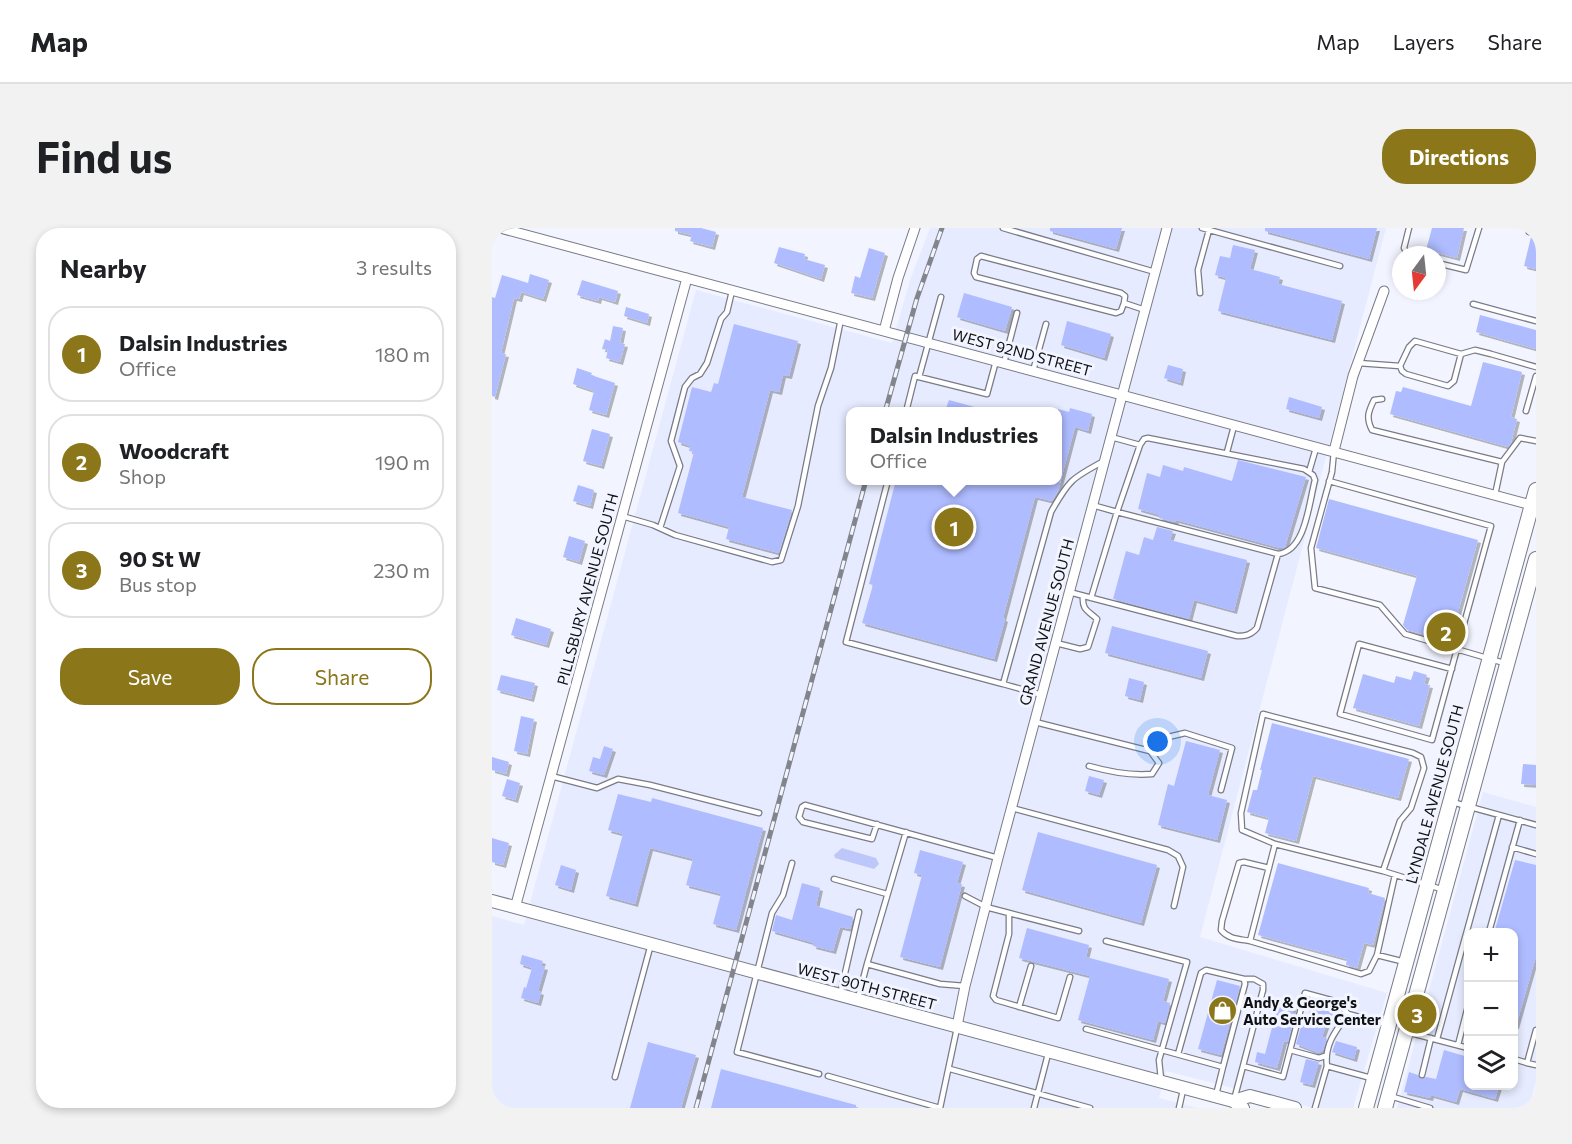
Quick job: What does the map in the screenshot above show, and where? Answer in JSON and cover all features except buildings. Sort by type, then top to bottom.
[{"type":"main road","name":"LYNDALE AVENUE SOUTH","points":[[1366,1108],[1489,659],[1534,506],[1536,490]]},
{"type":"main road","points":[[1387,1102],[1536,559]]},
{"type":"street","name":"WEST 92ND STREET","points":[[500,228],[1534,506]]},
{"type":"street","points":[[884,331],[898,278],[915,228]]},
{"type":"street","name":"GRAND AVENUE SOUTH","points":[[957,1026],[998,858],[1167,228]]},
{"type":"street","name":"PILLSBURY AVENUE SOUTH","points":[[515,908],[687,278]]},
{"type":"street","points":[[1334,451],[1358,363],[1384,291]]},
{"type":"street","name":"WEST 90TH STREET","points":[[492,901],[1216,1096],[1238,1105],[1250,1096],[1294,1108]]},
{"type":"lane","points":[[1003,228],[1155,272]]},
{"type":"lane","points":[[1202,228],[1340,266]]},
{"type":"lane","points":[[1404,246],[1409,228]]},
{"type":"lane","points":[[1446,265],[1466,270],[1479,228]]},
{"type":"lane","points":[[1200,293],[1198,270],[1209,230]]},
{"type":"lane","points":[[1529,232],[1536,234]]},
{"type":"lane","points":[[981,256],[1121,293],[1125,296],[1124,303],[1121,311],[1116,313],[976,277],[974,273],[977,259],[981,256]]},
{"type":"lane","points":[[660,528],[680,466],[678,455],[671,441],[685,387],[703,370],[721,319],[727,312],[733,290]]},
{"type":"lane","points":[[919,377],[941,297]]},
{"type":"lane","points":[[1124,303],[1145,310]]},
{"type":"lane","points":[[1473,304],[1536,321]]},
{"type":"lane","points":[[907,407],[915,376],[987,394],[1017,313]]},
{"type":"lane","points":[[622,516],[675,535],[772,562],[781,560],[798,506],[818,406],[831,368],[842,319]]},
{"type":"lane","points":[[1033,370],[1046,324]]},
{"type":"lane","points":[[1400,366],[1412,342],[1461,354],[1475,350],[1536,367]]},
{"type":"lane","points":[[1400,366],[1406,374],[1448,386],[1454,381],[1461,354]]},
{"type":"lane","points":[[1358,363],[1400,366]]},
{"type":"lane","points":[[1526,411],[1536,376]]},
{"type":"lane","points":[[1382,399],[1374,400],[1369,411],[1367,420],[1372,430],[1502,462]]},
{"type":"lane","points":[[1227,452],[1234,424]]},
{"type":"lane","points":[[1110,437],[1140,445]]},
{"type":"lane","points":[[1495,495],[1502,462],[1520,438],[1536,441]]},
{"type":"lane","points":[[1091,598],[1117,512],[1144,439],[1227,452],[1309,472],[1315,480],[1301,536],[1293,547],[1285,553],[1278,554],[1117,512],[1092,505]]},
{"type":"lane","points":[[1309,472],[1316,446]]},
{"type":"lane","points":[[1334,451],[1329,481],[1311,548],[1315,588],[1380,605],[1405,634],[1507,664]]},
{"type":"lane","points":[[1003,684],[1051,512],[1065,487],[1076,476],[1104,461]]},
{"type":"lane","points":[[1329,481],[1491,526],[1452,669],[1432,740],[1340,714],[1359,644],[1452,669]]},
{"type":"lane","points":[[887,485],[846,642],[1042,695]]},
{"type":"lane","points":[[1069,592],[1237,636],[1245,636],[1253,633],[1257,628],[1278,554]]},
{"type":"lane","points":[[1056,643],[1080,649],[1088,647],[1096,619],[1086,612],[1083,606],[1083,596]]},
{"type":"lane","points":[[1383,871],[1400,821],[1410,808],[1424,768],[1421,757],[1263,714],[1241,813],[1242,830],[1275,844],[1383,871],[1444,890]]},
{"type":"lane","points":[[1035,722],[1150,751],[1159,764],[1152,774],[1139,775],[1111,772],[1089,766]]},
{"type":"lane","points":[[1150,751],[1164,738],[1185,733],[1232,748],[1221,790]]},
{"type":"lane","points":[[551,776],[597,788],[618,779],[759,813]]},
{"type":"lane","points":[[1450,801],[1536,825]]},
{"type":"lane","points":[[877,824],[872,839],[803,822],[800,818],[802,807],[805,805],[877,824],[998,858]]},
{"type":"lane","points":[[1012,808],[1168,850],[1178,856],[1184,867],[1174,906]]},
{"type":"lane","points":[[1437,1039],[1499,815]]},
{"type":"lane","points":[[1490,928],[1520,820]]},
{"type":"lane","points":[[858,999],[906,832]]},
{"type":"lane","points":[[1250,941],[1275,844]]},
{"type":"lane","points":[[1512,848],[1536,854]]},
{"type":"lane","points":[[1269,868],[1244,862],[1239,863],[1222,921],[1221,930],[1224,934],[1361,974],[1369,971],[1377,955],[1395,875]]},
{"type":"lane","points":[[792,863],[783,895],[772,913],[737,1052],[819,1074]]},
{"type":"lane","points":[[834,879],[887,894]]},
{"type":"lane","points":[[965,896],[986,907],[1079,931]]},
{"type":"lane","points":[[840,995],[859,912]]},
{"type":"lane","points":[[1009,913],[1009,934],[993,996],[996,1000],[1058,1018],[1070,977]]},
{"type":"lane","points":[[1106,941],[1187,962],[1162,1050],[1161,1082]]},
{"type":"lane","points":[[615,1077],[651,944]]},
{"type":"lane","points":[[1377,955],[1406,962]]},
{"type":"lane","points":[[867,964],[940,984],[965,986]]},
{"type":"lane","points":[[1019,1007],[1031,966]]},
{"type":"lane","points":[[1178,1054],[1201,973],[1206,970],[1244,980],[1259,981],[1263,984],[1243,1066],[1238,1105]]},
{"type":"lane","points":[[1216,1096],[1245,984],[1244,980]]},
{"type":"lane","points":[[1243,1066],[1283,1077],[1305,993],[1338,1002],[1348,1014],[1389,1024]]},
{"type":"lane","points":[[1315,1108],[1327,1066],[1325,1056],[1331,1037],[1348,1014]]},
{"type":"lane","points":[[1458,1045],[1464,1022]]},
{"type":"lane","points":[[828,1076],[940,1108],[950,1069],[957,1026]]},
{"type":"lane","points":[[1086,1029],[1223,1067]]},
{"type":"lane","points":[[1527,1063],[1536,1030]]},
{"type":"lane","points":[[1406,1031],[1464,1046]]},
{"type":"lane","points":[[1422,1075],[1431,1038]]},
{"type":"lane","points":[[1290,1050],[1319,1058],[1325,1056]]},
{"type":"lane","points":[[1034,1108],[1048,1051]]},
{"type":"lane","points":[[1518,1060],[1536,1065]]},
{"type":"lane","points":[[1327,1066],[1374,1079]]},
{"type":"lane","points":[[950,1069],[1090,1108]]},
{"type":"lane","points":[[1179,1108],[1184,1088]]},
{"type":"lane","points":[[1387,1102],[1416,1100],[1430,1108]]},
{"type":"shaded area","points":[[930,228],[1386,228],[1200,937],[1387,993],[1353,1108],[1313,1108],[1166,1071],[1159,1098],[1197,1108],[492,1108],[492,916],[524,925],[696,290],[892,343],[910,280]]},
{"type":"shaded area","points":[[1483,792],[1536,807],[1536,1081],[1529,1108],[1397,1108]]},
{"type":"water","points":[[842,848],[876,858],[879,864],[874,869],[835,858],[834,855]]},
{"type":"railway","points":[[886,407],[917,298],[942,228]]},
{"type":"railway","points":[[696,1108],[865,485]]},
{"type":"place","name":"Dalsin Industries","points":[[954,527]]},
{"type":"place","name":"Woodcraft","points":[[1446,632]]},
{"type":"place","name":"Andy & George's Auto Service Center","points":[[1222,1011]]},
{"type":"place","name":"90 St W","points":[[1417,1014]]}]
